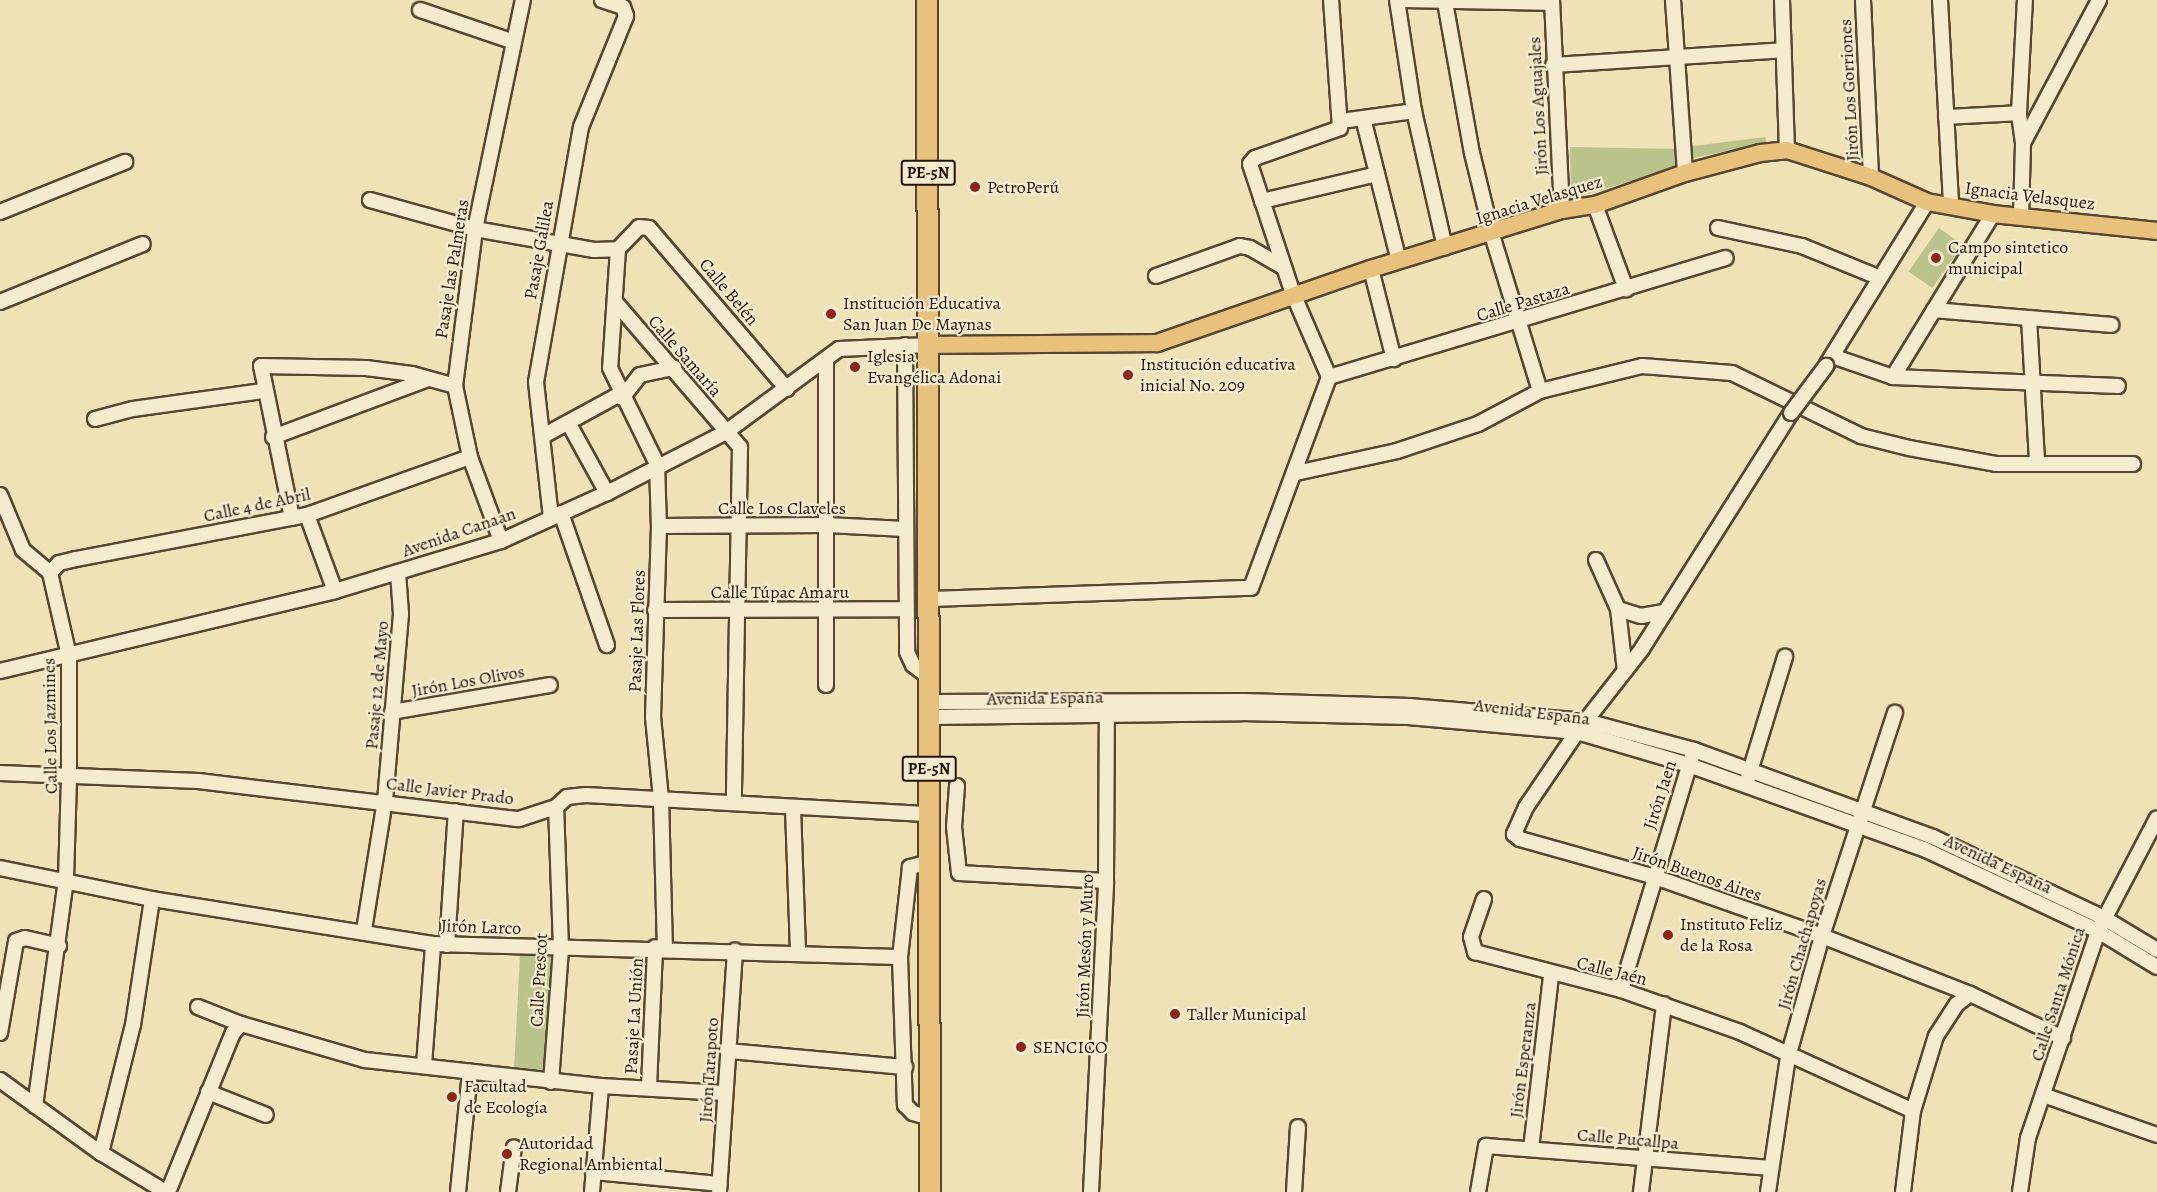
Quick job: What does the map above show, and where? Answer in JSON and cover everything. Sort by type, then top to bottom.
[{"type":"highway","name":"PE-5N","points":[[927,0],[931,599],[929,677],[930,1192]]},
{"type":"main road","name":"Ignacia Velasquez","points":[[929,345],[1157,343],[1293,294],[1492,235],[1562,210],[1595,205],[1685,173],[1760,153],[1787,150],[1871,177],[1927,202],[1993,214],[2157,231]]},
{"type":"street","name":"Pasaje las Palmeras","points":[[501,541],[470,457],[454,386],[475,230],[523,0]]},
{"type":"street","points":[[931,599],[1250,589],[1296,473],[1329,376],[1293,294],[1251,161],[1338,131],[1341,121],[1332,0]]},
{"type":"street","points":[[1445,248],[1414,111],[1397,0],[1552,2]]},
{"type":"street","points":[[1673,0],[1685,173]]},
{"type":"street","points":[[1782,0],[1787,150]]},
{"type":"street","name":"Jirón Los Gorriones","points":[[1863,0],[1871,177]]},
{"type":"street","points":[[1940,0],[1951,205]]},
{"type":"street","points":[[2021,216],[2023,143],[2019,114],[2025,0]]},
{"type":"street","points":[[2023,143],[2099,0]]},
{"type":"street","name":"Pasaje Galilea","points":[[607,645],[556,516],[536,382],[558,243],[581,127],[626,16],[623,7],[608,2]]},
{"type":"street","points":[[1445,2],[1472,153],[1492,235],[1540,391]]},
{"type":"street","name":"Jirón Los Aguajales","points":[[1552,2],[1553,64],[1562,210]]},
{"type":"street","points":[[420,10],[514,42]]},
{"type":"street","points":[[1553,64],[1677,54],[1784,50]]},
{"type":"street","points":[[1341,121],[1414,111]]},
{"type":"street","points":[[1946,117],[2019,114]]},
{"type":"street","points":[[1363,118],[1399,261]]},
{"type":"street","points":[[0,212],[125,162]]},
{"type":"street","points":[[1262,201],[1377,174]]},
{"type":"street","points":[[370,200],[475,230],[594,250],[618,249],[617,304],[610,368],[621,396],[657,464]]},
{"type":"street","points":[[1581,726],[1625,672],[1791,413],[1829,361],[1878,277],[1927,202]]},
{"type":"street","points":[[1595,205],[1626,289]]},
{"type":"street","points":[[1893,377],[1993,214]]},
{"type":"street","name":"Calle Belén","points":[[618,249],[639,227],[654,232],[787,389]]},
{"type":"street","points":[[1718,228],[1802,246],[1878,277]]},
{"type":"street","points":[[0,302],[143,243]]},
{"type":"street","points":[[1156,276],[1240,246],[1250,248],[1284,268]]},
{"type":"street","name":"Calle Pastaza","points":[[1329,376],[1394,359],[1726,258]]},
{"type":"street","points":[[1371,269],[1394,359]]},
{"type":"street","name":"Calle Samaría","points":[[617,304],[740,447],[734,803]]},
{"type":"street","points":[[1934,310],[2111,325]]},
{"type":"street","points":[[2030,318],[2037,463]]},
{"type":"street","points":[[905,345],[905,609],[908,659],[929,677]]},
{"type":"street","name":"Avenida Canaan","points":[[0,671],[335,591],[501,541],[607,493],[657,464],[726,432],[839,349],[929,345]]},
{"type":"street","points":[[826,358],[827,525],[824,610],[826,686]]},
{"type":"street","points":[[1829,361],[1893,377],[2034,385],[2118,386]]},
{"type":"street","points":[[291,518],[259,368],[265,365],[366,368],[454,386]]},
{"type":"street","points":[[1296,473],[1397,451],[1478,424],[1540,391],[1642,366],[1732,373],[1861,436],[1996,465],[2133,464]]},
{"type":"street","points":[[543,436],[621,396],[640,375],[674,368]]},
{"type":"street","points":[[273,437],[428,379]]},
{"type":"street","points":[[95,419],[133,409],[264,391]]},
{"type":"street","points":[[568,423],[607,493]]},
{"type":"street","name":"Calle 4 de Abril","points":[[50,573],[59,563],[76,559],[307,515],[470,457]]},
{"type":"street","name":"Pasaje Las Flores","points":[[657,464],[659,526],[653,717],[661,798],[660,947]]},
{"type":"street","points":[[0,495],[23,550],[50,573]]},
{"type":"street","points":[[307,515],[335,591]]},
{"type":"street","name":"Calle Los Claveles","points":[[659,526],[827,525],[905,529]]},
{"type":"street","points":[[1596,560],[1618,609],[1625,672]]},
{"type":"street","name":"Pasaje 12 de Mayo","points":[[364,930],[385,801],[402,594],[398,572]]},
{"type":"street","name":"Calle Los Jazmines","points":[[35,1106],[66,879],[69,776],[69,656],[50,573]]},
{"type":"street","name":"Calle Túpac Amaru","points":[[655,610],[905,609]]},
{"type":"street","points":[[1618,609],[1641,616],[1664,612]]},
{"type":"street","points":[[1744,786],[1752,771],[1785,657]]},
{"type":"street","name":"Jirón Los Olivos","points":[[392,712],[550,685]]},
{"type":"street","name":"Avenida España","points":[[929,710],[1107,708],[1244,700],[1409,706],[1581,726],[1694,750],[1933,837],[2101,924],[2157,967]]},
{"type":"street","name":"Jirón Mesón y Muro","points":[[1091,1192],[1106,881],[1107,708]]},
{"type":"street","name":"Jirón Chachapoyas","points":[[1768,1192],[1788,1057],[1822,936],[1865,812],[1895,713]]},
{"type":"street","name":"Avenida España","points":[[1581,726],[1926,850],[2157,950]]},
{"type":"street","name":"Jirón Buenos Aires","points":[[1581,726],[1513,830],[1520,839],[1652,876],[1822,936],[1970,994],[2063,1038]]},
{"type":"street","name":"Jirón Jaen","points":[[1621,990],[1652,876],[1694,750]]},
{"type":"street","name":"Calle Javier Prado","points":[[0,773],[198,781],[385,801],[519,819],[556,807],[567,797],[586,795],[794,808],[929,820],[954,827]]},
{"type":"street","points":[[957,786],[954,827],[957,871],[963,875],[1106,881]]},
{"type":"street","name":"Calle Prescot","points":[[551,1082],[561,948],[556,807]]},
{"type":"street","points":[[794,808],[798,951]]},
{"type":"street","points":[[424,1065],[456,811]]},
{"type":"street","name":"Calle Santa Mónica","points":[[2020,1192],[2028,1138],[2101,924],[2157,818]]},
{"type":"street","points":[[929,862],[910,867],[900,957],[907,1109],[930,1118]]},
{"type":"street","name":"Jirón Larco","points":[[0,868],[66,879],[152,899],[364,930],[440,944],[561,948],[660,947],[900,957]]},
{"type":"street","points":[[101,1153],[133,1025],[152,899]]},
{"type":"street","name":"Calle Jaén","points":[[1484,899],[1471,937],[1471,948],[1551,975],[1621,990],[1740,1032],[1788,1057],[1913,1111]]},
{"type":"street","points":[[0,1033],[16,941],[25,938],[58,946]]},
{"type":"street","name":"Pasaje La Unión","points":[[649,1087],[660,947]]},
{"type":"street","name":"Jirón Tarapoto","points":[[719,1188],[735,951]]},
{"type":"street","name":"Jirón Esperanza","points":[[1531,1149],[1551,975]]},
{"type":"street","points":[[1904,1192],[1913,1111],[1936,1036],[1957,1004],[1970,994]]},
{"type":"street","points":[[1641,1192],[1664,1004]]},
{"type":"street","points":[[198,1007],[241,1024],[365,1060],[424,1065],[551,1082],[724,1093]]},
{"type":"street","points":[[0,1080],[101,1153],[167,1192],[232,1033],[241,1024]]},
{"type":"street","points":[[729,1051],[905,1067]]},
{"type":"street","points":[[458,1192],[470,1072]]},
{"type":"street","points":[[592,1192],[601,1086]]},
{"type":"street","points":[[208,1092],[266,1115]]},
{"type":"street","points":[[2043,1095],[2157,1135]]},
{"type":"street","points":[[1294,1192],[1298,1127]]},
{"type":"street","points":[[508,1192],[514,1147]]},
{"type":"street","name":"Calle Pucallpa","points":[[1478,1192],[1483,1148],[1531,1149],[1771,1168]]},
{"type":"street","points":[[593,1172],[719,1188]]},
{"type":"green space","points":[[1765,137],[1767,143],[1693,158],[1693,146]]},
{"type":"green space","points":[[1570,147],[1681,149],[1684,165],[1571,199]]},
{"type":"green space","name":"Campo sintetico municipal","points":[[1939,228],[1963,245],[1932,288],[1909,271]]},
{"type":"green space","points":[[520,955],[554,957],[548,1073],[514,1071]]},
{"type":"place","name":"PetroPerú","points":[[975,187]]},
{"type":"place","name":"Campo sintetico municipal","points":[[1936,258]]},
{"type":"place","name":"Institución Educativa San Juan De Maynas","points":[[831,314]]},
{"type":"place","name":"Iglesia Evangélica Adonai","points":[[855,367]]},
{"type":"place","name":"Institución educativa inicial No. 209","points":[[1128,375]]},
{"type":"place","name":"Instituto Feliz de la Rosa","points":[[1668,935]]},
{"type":"place","name":"Taller Municipal","points":[[1175,1014]]},
{"type":"place","name":"SENCICO","points":[[1021,1047]]},
{"type":"place","name":"Facultad de Ecología","points":[[452,1097]]},
{"type":"place","name":"Autoridad Regional Ambiental","points":[[507,1154]]}]
